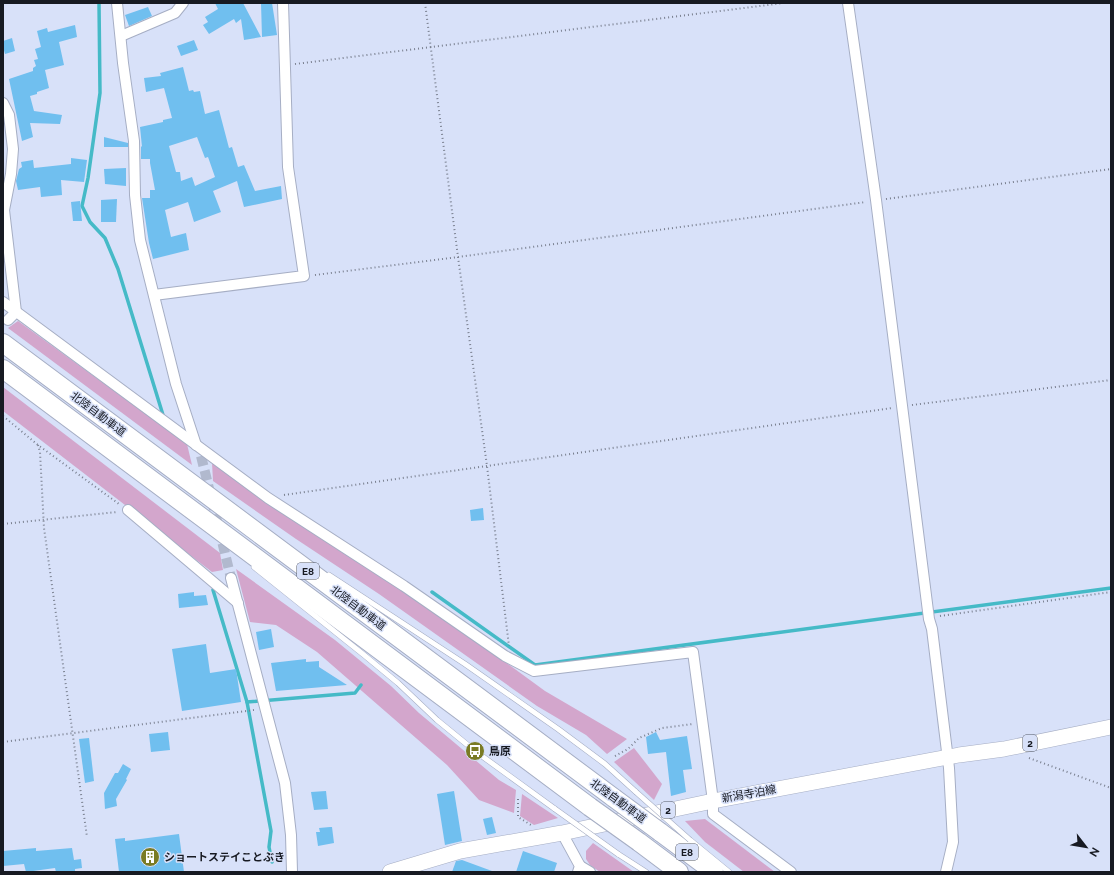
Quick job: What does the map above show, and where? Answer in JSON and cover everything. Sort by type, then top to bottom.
[{"type":"highway","name":"北陸自動車道","points":[[3,343],[714,872]]},
{"type":"highway","name":"北陸自動車道","points":[[3,369],[679,872]]},
{"type":"main road","name":"新潟寺泊線","points":[[390,872],[460,850],[562,833],[713,801],[1111,728]]},
{"type":"street","points":[[117,3],[123,63],[134,141],[134,196],[140,240],[176,384],[201,456]]},
{"type":"street","points":[[121,36],[175,13],[183,3]]},
{"type":"street","points":[[154,295],[304,276],[288,167],[283,3]]},
{"type":"street","points":[[848,3],[876,200],[901,407],[949,758],[953,842],[946,872]]},
{"type":"street","points":[[3,103],[9,115],[13,148],[11,174],[4,210],[16,312]]},
{"type":"street","points":[[3,302],[128,396],[196,444],[268,498],[404,586],[505,656],[534,671],[692,652],[713,801],[713,814],[791,872]]},
{"type":"street","points":[[8,320],[16,312]]},
{"type":"street","points":[[128,510],[238,603]]},
{"type":"street","points":[[231,578],[285,783],[291,835],[292,872]]},
{"type":"street","points":[[562,833],[579,869],[590,872]]},
{"type":"lane","points":[[124,460],[197,522]]},
{"type":"lane","points":[[223,506],[296,553]]},
{"type":"lane","points":[[252,565],[364,655],[474,751],[618,854],[646,872]]},
{"type":"lane","points":[[322,571],[465,664],[558,729],[605,764],[690,840],[729,872]]},
{"type":"path","points":[[425,3],[510,644],[505,656]]},
{"type":"path","points":[[286,65],[784,3]]},
{"type":"path","points":[[304,276],[856,205],[876,200],[1111,169]]},
{"type":"path","points":[[268,498],[901,407],[1111,380]]},
{"type":"path","points":[[3,416],[38,445],[128,510]]},
{"type":"path","points":[[38,445],[40,452],[44,519],[87,837]]},
{"type":"path","points":[[3,524],[128,510]]},
{"type":"path","points":[[929,619],[941,615],[1111,592]]},
{"type":"path","points":[[3,742],[265,708]]},
{"type":"path","points":[[615,756],[628,749],[640,738],[662,728],[696,724]]},
{"type":"path","points":[[1026,757],[1111,788]]},
{"type":"path","points":[[518,799],[518,817]]},
{"type":"shaded area","points":[[18,321],[187,444],[192,465],[8,328]]},
{"type":"shaded area","points":[[3,387],[220,553],[223,570],[212,572],[3,411]]},
{"type":"shaded area","points":[[212,463],[260,497],[397,587],[545,691],[627,739],[607,754],[586,735],[537,706],[379,594],[296,539],[213,481]]},
{"type":"shaded area","points":[[236,569],[335,640],[391,686],[419,713],[499,780],[516,790],[514,813],[479,800],[447,765],[317,652],[276,625],[250,622]]},
{"type":"shaded area","points":[[634,748],[662,784],[654,800],[614,762]]},
{"type":"shaded area","points":[[522,794],[558,818],[534,825],[520,816]]},
{"type":"shaded area","points":[[705,819],[775,872],[744,872],[705,842],[685,821]]},
{"type":"shaded area","points":[[593,843],[634,872],[600,872],[590,865],[586,859],[586,851]]},
{"type":"building","points":[[215,3],[243,3],[261,37],[244,40],[241,19],[236,23],[234,19],[209,34],[203,25],[208,22],[205,17],[218,9]]},
{"type":"building","points":[[261,3],[272,3],[277,35],[262,37]]},
{"type":"building","points":[[148,7],[152,16],[129,26],[125,15]]},
{"type":"building","points":[[75,25],[77,37],[59,42],[64,65],[45,70],[49,88],[30,96],[34,111],[62,115],[60,124],[30,123],[33,137],[22,141],[9,79],[33,71],[33,68],[36,66],[34,60],[38,59],[35,49],[41,47],[37,31],[47,28],[48,32]]},
{"type":"building","points":[[12,38],[15,51],[5,54],[3,41]]},
{"type":"building","points":[[194,40],[198,50],[181,56],[177,46]]},
{"type":"building","points":[[183,67],[189,91],[200,91],[205,114],[219,110],[229,148],[232,147],[238,167],[244,165],[255,191],[281,186],[282,199],[244,207],[237,181],[213,191],[221,212],[194,222],[188,202],[165,210],[171,237],[186,233],[189,250],[153,259],[142,198],[150,198],[150,190],[155,190],[150,159],[141,159],[141,146],[142,147],[140,127],[163,122],[163,120],[172,118],[164,88],[146,92],[144,78],[161,76],[160,73]],"holes":[[[197,137],[205,158],[208,157],[215,177],[195,186],[192,177],[181,181],[180,172],[176,172],[169,146]]]},
{"type":"building","points":[[104,137],[128,143],[128,147],[104,147]]},
{"type":"building","points":[[71,158],[87,160],[84,182],[61,180],[62,195],[41,197],[40,187],[18,190],[16,181],[19,169],[22,167],[21,162],[33,160],[34,168],[71,164]]},
{"type":"building","points":[[126,168],[126,186],[105,184],[104,169]]},
{"type":"building","points":[[117,199],[116,222],[101,222],[101,200]]},
{"type":"building","points":[[80,201],[82,221],[73,221],[71,202]]},
{"type":"building","points":[[483,508],[484,520],[471,521],[470,510]]},
{"type":"building","points":[[194,592],[194,596],[206,595],[208,605],[179,608],[178,594]]},
{"type":"building","points":[[271,629],[274,647],[259,650],[256,632]]},
{"type":"building","points":[[206,644],[210,673],[236,669],[241,702],[182,711],[172,649]]},
{"type":"building","points":[[306,659],[306,662],[319,661],[319,667],[347,685],[276,691],[271,663]]},
{"type":"building","points":[[168,732],[170,750],[151,752],[149,734]]},
{"type":"building","points":[[656,732],[660,740],[687,736],[692,769],[683,770],[686,792],[671,796],[666,752],[648,754],[646,737]]},
{"type":"building","points":[[89,738],[94,781],[85,783],[79,739]]},
{"type":"building","points":[[123,764],[131,769],[126,779],[127,780],[116,799],[117,806],[105,809],[104,793],[115,773],[118,773]]},
{"type":"building","points":[[326,791],[328,809],[314,810],[311,792]]},
{"type":"building","points":[[454,791],[462,841],[445,845],[437,794]]},
{"type":"building","points":[[492,817],[496,833],[487,835],[483,819]]},
{"type":"building","points":[[332,827],[334,843],[318,846],[316,832],[320,832],[319,828]]},
{"type":"building","name":"ショートステイことぶき","points":[[179,834],[184,872],[119,872],[115,839],[125,838],[125,841]]},
{"type":"building","points":[[36,848],[36,851],[72,848],[74,860],[81,859],[82,868],[75,869],[75,872],[56,872],[55,868],[26,872],[24,864],[3,866],[3,851]]},
{"type":"building","points":[[523,851],[557,863],[554,872],[516,872]]},
{"type":"building","points":[[462,860],[492,872],[452,872],[456,861]]},
{"type":"waterway","points":[[99,3],[100,93],[88,178],[82,206],[90,222],[105,238],[118,269],[163,415]]},
{"type":"waterway","points":[[432,592],[535,665],[1111,588]]},
{"type":"waterway","points":[[213,590],[247,702],[271,831],[269,847],[272,862]]},
{"type":"waterway","points":[[247,702],[355,693],[361,685]]},
{"type":"tunnel","points":[[201,456],[231,578]]},
{"type":"place","name":"鳥原","points":[[475,751]]},
{"type":"place","name":"ショートステイことぶき","points":[[150,857]]}]
